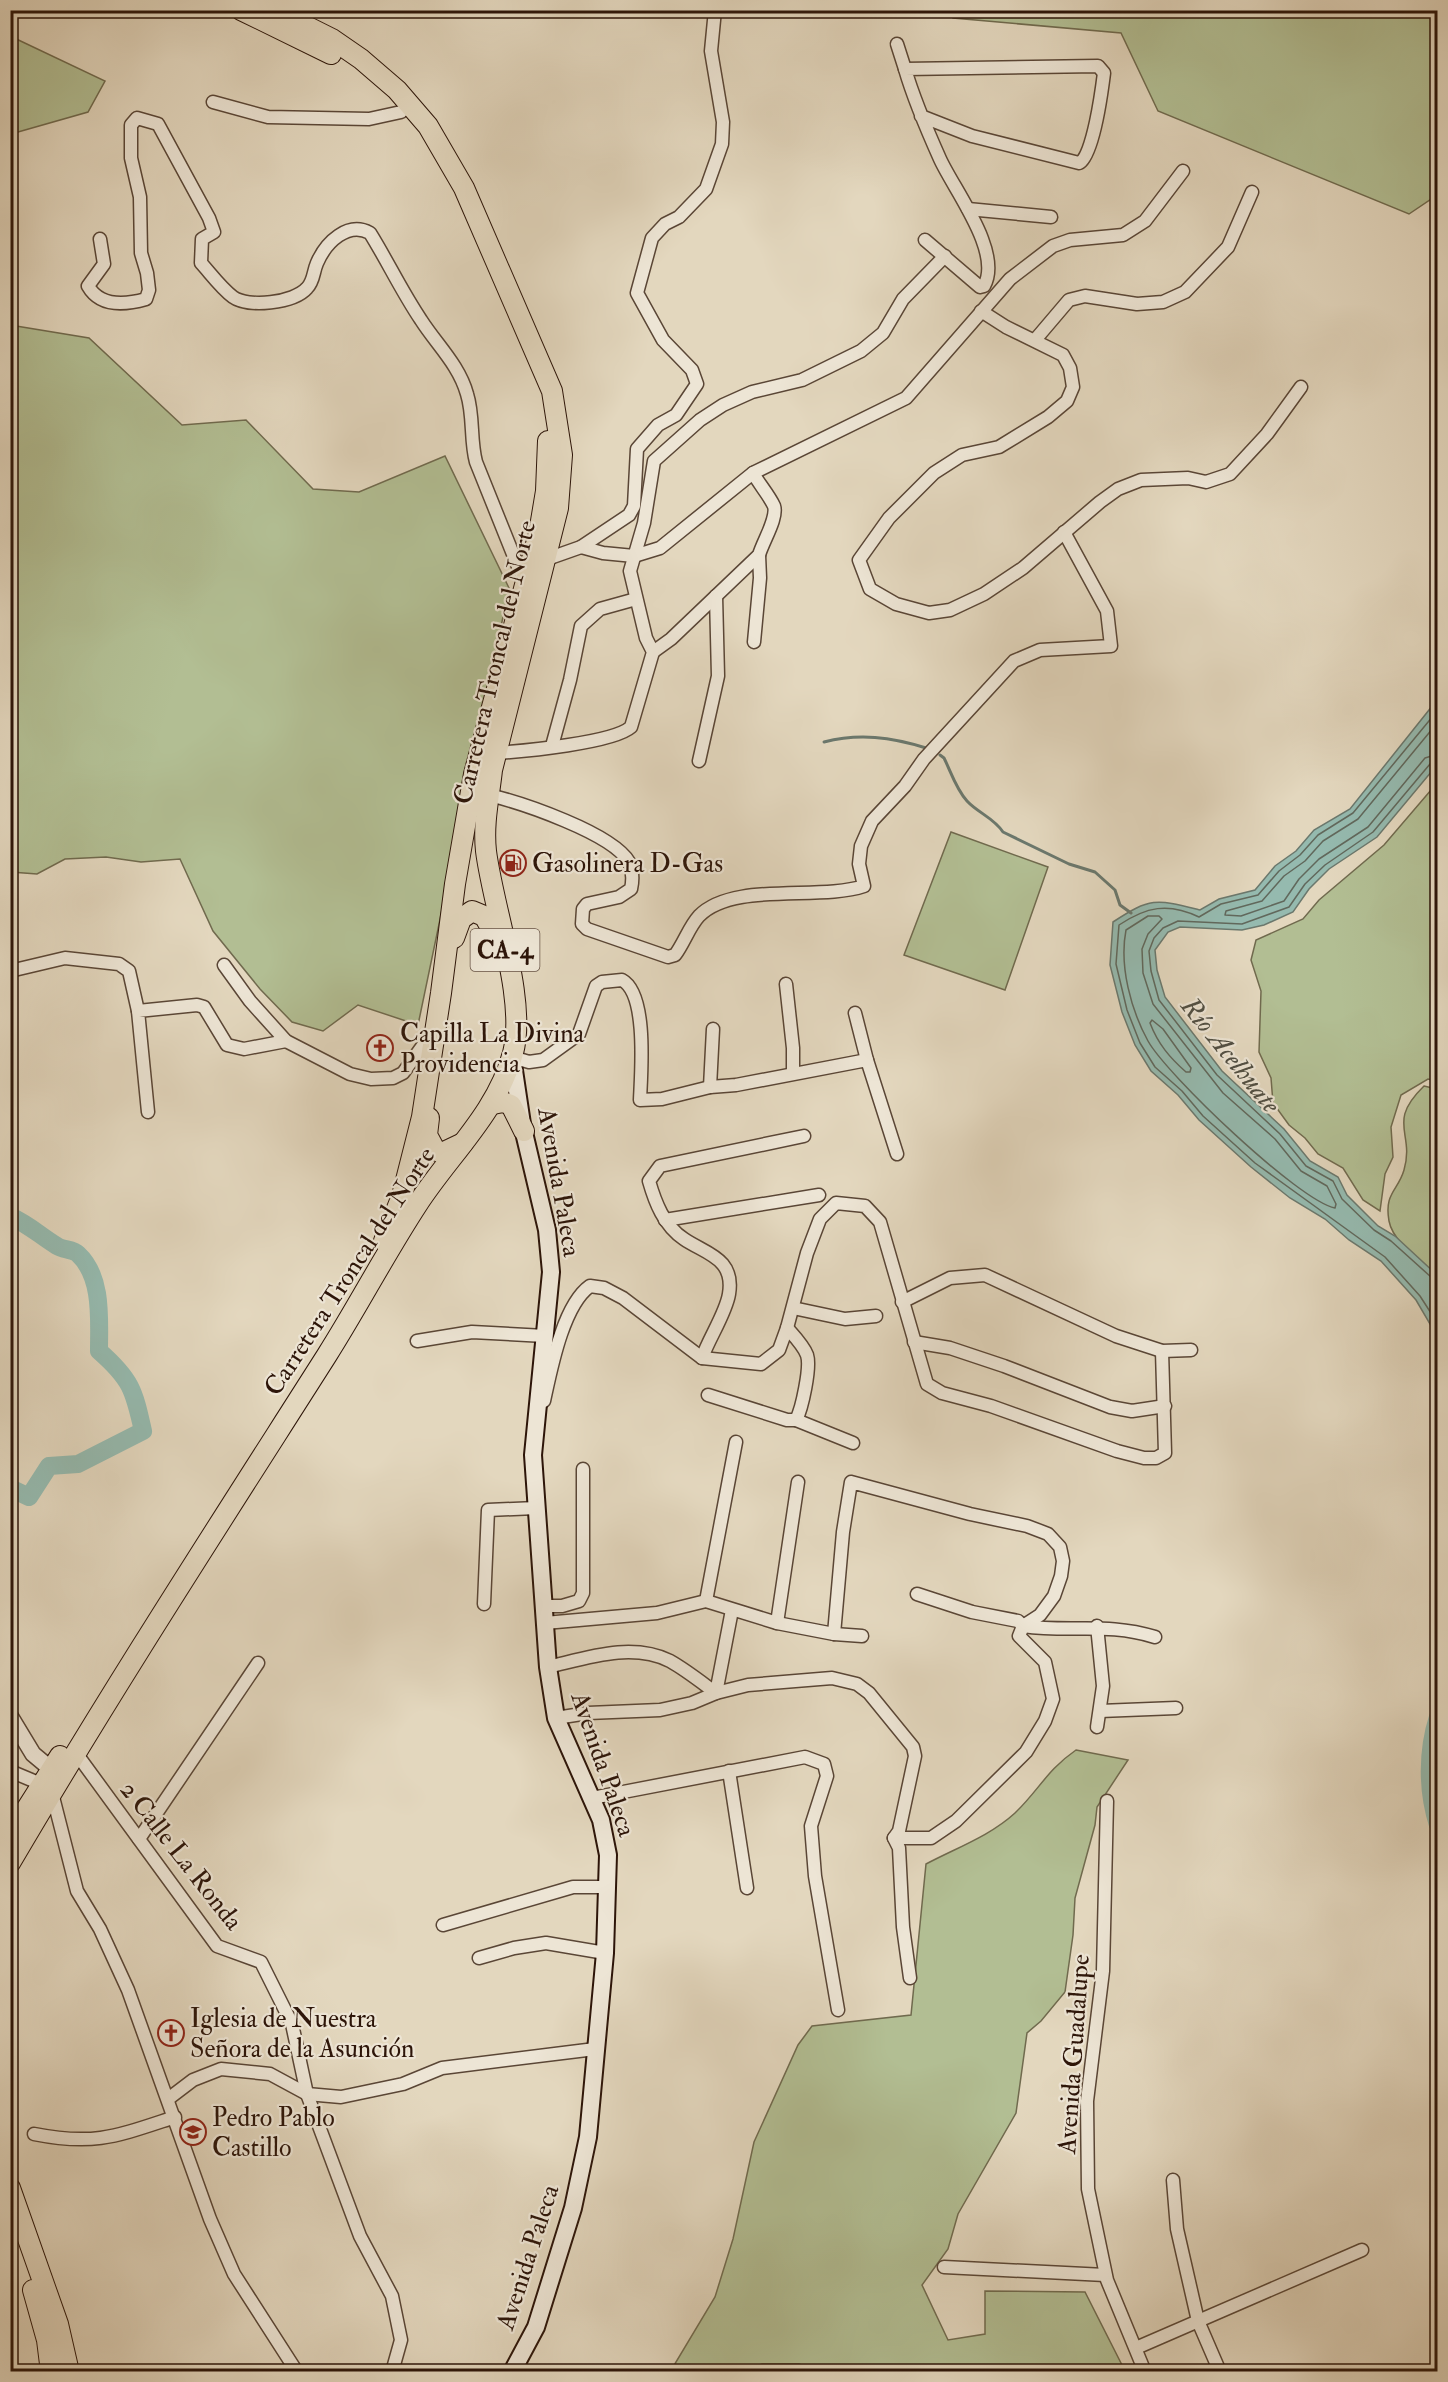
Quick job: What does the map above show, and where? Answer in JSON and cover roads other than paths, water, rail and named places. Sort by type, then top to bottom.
[{"type":"main road","name":"Carretera Troncal del Norte","points":[[10,1835],[48,1782],[157,1598],[353,1297],[380,1249],[399,1204],[415,1152],[436,1027],[470,793],[525,585],[546,491],[548,458],[543,409],[526,354],[460,205],[435,157],[401,112],[378,88],[341,60],[241,10]]},
{"type":"main road","name":"Carretera Troncal del Norte","points":[[10,1863],[48,1782],[76,1753],[356,1310],[417,1204],[493,1104],[512,1057],[517,1025],[486,853],[484,814],[558,508],[561,472],[560,440],[552,391],[459,178],[428,126],[378,72],[332,39],[274,10]]},
{"type":"main road","points":[[444,967],[458,926],[468,912],[476,912],[484,916],[505,950]]},
{"type":"main road","points":[[441,993],[439,1048],[427,1135],[431,1147],[442,1153],[463,1143]]},
{"type":"main road","name":"Avenida Paleca","points":[[512,1057],[524,1131],[547,1230],[551,1272],[533,1455],[548,1667],[556,1718],[564,1741],[601,1820],[608,1855],[605,1953],[588,2137],[573,2208],[536,2327],[512,2372]]},
{"type":"main road","points":[[493,1104],[503,1102],[512,1106],[524,1131]]},
{"type":"main road","points":[[10,2188],[58,2324],[69,2372]]},
{"type":"main road","points":[[10,2219],[44,2329],[51,2372]]},
{"type":"street","points":[[547,559],[580,547],[628,515],[634,506],[637,449],[658,425],[676,415],[697,384],[692,370],[663,340],[637,293],[652,238],[665,224],[679,217],[706,189],[722,144],[723,122],[711,51],[715,10]]},
{"type":"street","points":[[897,44],[921,116],[942,163],[968,209],[987,253],[984,306],[1006,327],[1064,356],[1070,368],[1073,387],[1067,401],[1048,417],[999,447],[962,454],[934,472],[889,518],[859,560],[870,589],[896,604],[929,613],[950,610],[984,594],[1023,568],[1118,489],[1141,480],[1188,478],[1206,482],[1230,474],[1267,434],[1300,387]]},
{"type":"street","points":[[905,69],[1098,66],[1104,73],[1101,102],[1085,157],[1079,163],[972,136],[921,116]]},
{"type":"street","points":[[213,102],[268,117],[369,119],[401,112]]},
{"type":"street","points":[[100,239],[104,264],[88,286],[93,295],[100,300],[113,303],[133,303],[146,299],[149,290],[141,253],[140,197],[130,158],[130,125],[137,118],[145,118],[158,124],[209,218],[214,232],[202,239],[201,263],[232,297],[242,302],[292,299],[305,291],[313,281],[317,263],[327,247],[347,229],[362,228],[370,233],[400,288],[453,362],[463,381],[468,396],[472,447],[476,462],[525,585]]},
{"type":"street","points":[[580,547],[603,553],[634,556],[660,548],[753,473],[906,398],[984,306],[1010,279],[1053,246],[1070,240],[1123,235],[1145,221],[1183,171]]},
{"type":"street","points":[[1035,340],[1069,300],[1076,297],[1137,303],[1163,302],[1185,292],[1228,247],[1252,192]]},
{"type":"street","points":[[968,209],[1051,217]]},
{"type":"street","points":[[925,240],[980,287],[984,286]]},
{"type":"street","points":[[654,652],[646,638],[630,571],[644,523],[654,461],[700,420],[723,405],[752,392],[802,380],[861,351],[883,333],[903,299],[945,256]]},
{"type":"street","points":[[753,473],[774,506],[774,522],[763,539],[759,555],[760,578],[754,642]]},
{"type":"street","points":[[489,795],[557,817],[608,844],[628,860],[633,880],[631,889],[619,897],[587,903],[583,909],[582,924],[587,929],[668,957],[675,955],[698,917],[711,907],[765,895],[846,892],[864,885],[859,864],[861,846],[872,821],[905,786],[924,759],[1014,661],[1040,650],[1112,646],[1107,611],[1064,532]]},
{"type":"street","points":[[497,753],[618,735],[632,728],[654,652],[759,555]]},
{"type":"street","points":[[699,761],[718,676],[716,596]]},
{"type":"street","points":[[552,746],[570,680],[581,626],[600,609],[636,599]]},
{"type":"street","points":[[10,970],[65,958],[119,964],[129,971],[138,1011],[148,1112]]},
{"type":"street","points":[[224,965],[250,1001],[286,1041],[350,1074],[371,1078],[393,1078],[403,1073],[436,1027]]},
{"type":"street","points":[[512,1057],[529,1062],[543,1060],[556,1052],[579,1034],[596,986],[602,982],[622,980],[631,989],[643,1040],[640,1100],[662,1099],[710,1087],[736,1085],[867,1060]]},
{"type":"street","points":[[786,984],[793,1048],[793,1073]]},
{"type":"street","points":[[138,1011],[175,1005],[197,1005],[204,1007],[227,1046],[243,1049],[286,1041]]},
{"type":"street","points":[[855,1013],[867,1060],[897,1154]]},
{"type":"street","points":[[710,1087],[713,1029]]},
{"type":"street","points":[[702,1358],[729,1296],[730,1281],[724,1263],[698,1245],[683,1239],[666,1220],[655,1205],[649,1181],[660,1166],[804,1136]]},
{"type":"street","points":[[666,1220],[819,1195]]},
{"type":"street","points":[[533,1455],[545,1398],[567,1319],[580,1293],[590,1286],[603,1288],[623,1298],[702,1358],[761,1364],[779,1350],[788,1328],[807,1253],[820,1219],[836,1203],[865,1206],[880,1222],[927,1384],[942,1392],[991,1406],[1144,1458],[1156,1458],[1165,1453],[1162,1352]]},
{"type":"street","points":[[902,1302],[950,1278],[985,1275],[1116,1336],[1162,1352],[1191,1350]]},
{"type":"street","points":[[793,1308],[845,1319],[876,1316]]},
{"type":"street","points":[[788,1328],[802,1347],[808,1360],[800,1411],[796,1420]]},
{"type":"street","points":[[417,1341],[472,1332],[544,1336]]},
{"type":"street","points":[[914,1342],[960,1352],[1110,1407],[1132,1411],[1165,1406]]},
{"type":"street","points":[[708,1395],[787,1420],[796,1420],[853,1443]]},
{"type":"street","points":[[706,1601],[736,1442]]},
{"type":"street","points":[[544,1615],[579,1601],[583,1593],[583,1469]]},
{"type":"street","points":[[834,1634],[849,1484],[855,1481],[879,1491],[1027,1526],[1048,1534],[1060,1547],[1063,1561],[1054,1596],[1040,1616],[1023,1626],[1019,1636],[1045,1662],[1053,1699],[1045,1721],[1026,1752],[956,1821],[931,1839],[894,1838]]},
{"type":"street","points":[[777,1623],[798,1482]]},
{"type":"street","points":[[484,1604],[488,1510],[536,1508]]},
{"type":"street","points":[[917,1594],[972,1612],[1018,1621],[1023,1626],[1051,1630],[1096,1626],[1128,1629],[1155,1637]]},
{"type":"street","points":[[544,1615],[657,1613],[706,1601],[777,1623],[834,1634],[862,1636]]},
{"type":"street","points":[[716,1693],[732,1610]]},
{"type":"street","points":[[1096,1626],[1103,1686],[1096,1727]]},
{"type":"street","points":[[548,1667],[613,1652],[647,1654],[669,1660],[716,1693]]},
{"type":"street","points":[[139,1839],[258,1663]]},
{"type":"street","points":[[556,1718],[588,1713],[660,1710],[692,1703],[716,1693],[748,1685],[832,1678],[857,1684],[869,1693],[905,1736],[915,1756],[899,1831],[894,1838]]},
{"type":"street","points":[[1100,1711],[1176,1708]]},
{"type":"street","points":[[10,1716],[48,1782],[77,1891],[100,1929],[128,1990],[210,2219],[234,2274],[297,2372]]},
{"type":"street","name":"2 Calle La Ronda","points":[[76,1753],[217,1946],[261,1962],[292,2024],[308,2094],[360,2236],[392,2296],[401,2340],[392,2372]]},
{"type":"street","points":[[592,1798],[805,1757],[815,1758],[824,1764],[827,1769],[811,1826],[815,1876],[838,2010]]},
{"type":"street","points":[[10,1771],[48,1782]]},
{"type":"street","points":[[729,1771],[747,1888]]},
{"type":"street","name":"Avenida Guadalupe","points":[[1107,1801],[1103,1971],[1087,2101],[1088,2189],[1105,2275],[1145,2372]]},
{"type":"street","points":[[894,1838],[899,1848],[903,1927],[910,1978]]},
{"type":"street","points":[[443,1925],[573,1887],[607,1887]]},
{"type":"street","points":[[479,1958],[514,1948],[546,1943],[605,1953]]},
{"type":"street","points":[[168,2099],[193,2080],[221,2069],[270,2074],[308,2094],[341,2097],[404,2084],[442,2068],[595,2049]]},
{"type":"street","points":[[34,2134],[68,2141],[109,2138],[175,2117]]},
{"type":"street","points":[[1173,2180],[1177,2229],[1198,2321],[1220,2372]]},
{"type":"street","points":[[1136,2348],[1362,2250]]},
{"type":"street","points":[[944,2267],[1105,2275]]},
{"type":"water","points":[[1437,700],[1437,765],[1377,837],[1329,869],[1309,889],[1293,912],[1264,925],[1242,930],[1180,927],[1168,932],[1155,950],[1157,970],[1165,997],[1222,1071],[1284,1129],[1310,1161],[1338,1177],[1347,1195],[1378,1226],[1395,1236],[1437,1275],[1437,1336],[1416,1300],[1381,1261],[1349,1240],[1325,1219],[1290,1198],[1251,1167],[1199,1120],[1178,1095],[1151,1071],[1135,1045],[1122,1012],[1110,965],[1113,922],[1136,908],[1154,902],[1163,902],[1200,910],[1219,899],[1255,890],[1275,866],[1296,851],[1314,830],[1350,809]]},
{"type":"waterway","points":[[824,742],[862,737],[900,741],[926,748]]},
{"type":"waterway","points":[[940,755],[944,758],[967,801],[1003,832],[1069,864],[1095,872],[1115,890],[1120,905],[1131,913]]},
{"type":"waterway","points":[[10,1216],[57,1246],[76,1252],[86,1264],[92,1274],[98,1300],[99,1351],[130,1386],[143,1431],[78,1464],[49,1466],[29,1497],[10,1488]]},
{"type":"waterway","name":"Río Acelhuate","points":[[1438,1717],[1430,1757],[1430,1785],[1438,1825]]},
{"type":"place","name":"Gasolinera D-Gas","points":[[513,863]]},
{"type":"place","name":"Capilla La Divina Providencia","points":[[380,1048]]},
{"type":"place","name":"Iglesia de Nuestra Señora de la Asunción","points":[[171,2033]]},
{"type":"place","name":"Pedro Pablo Castillo","points":[[193,2132]]}]
